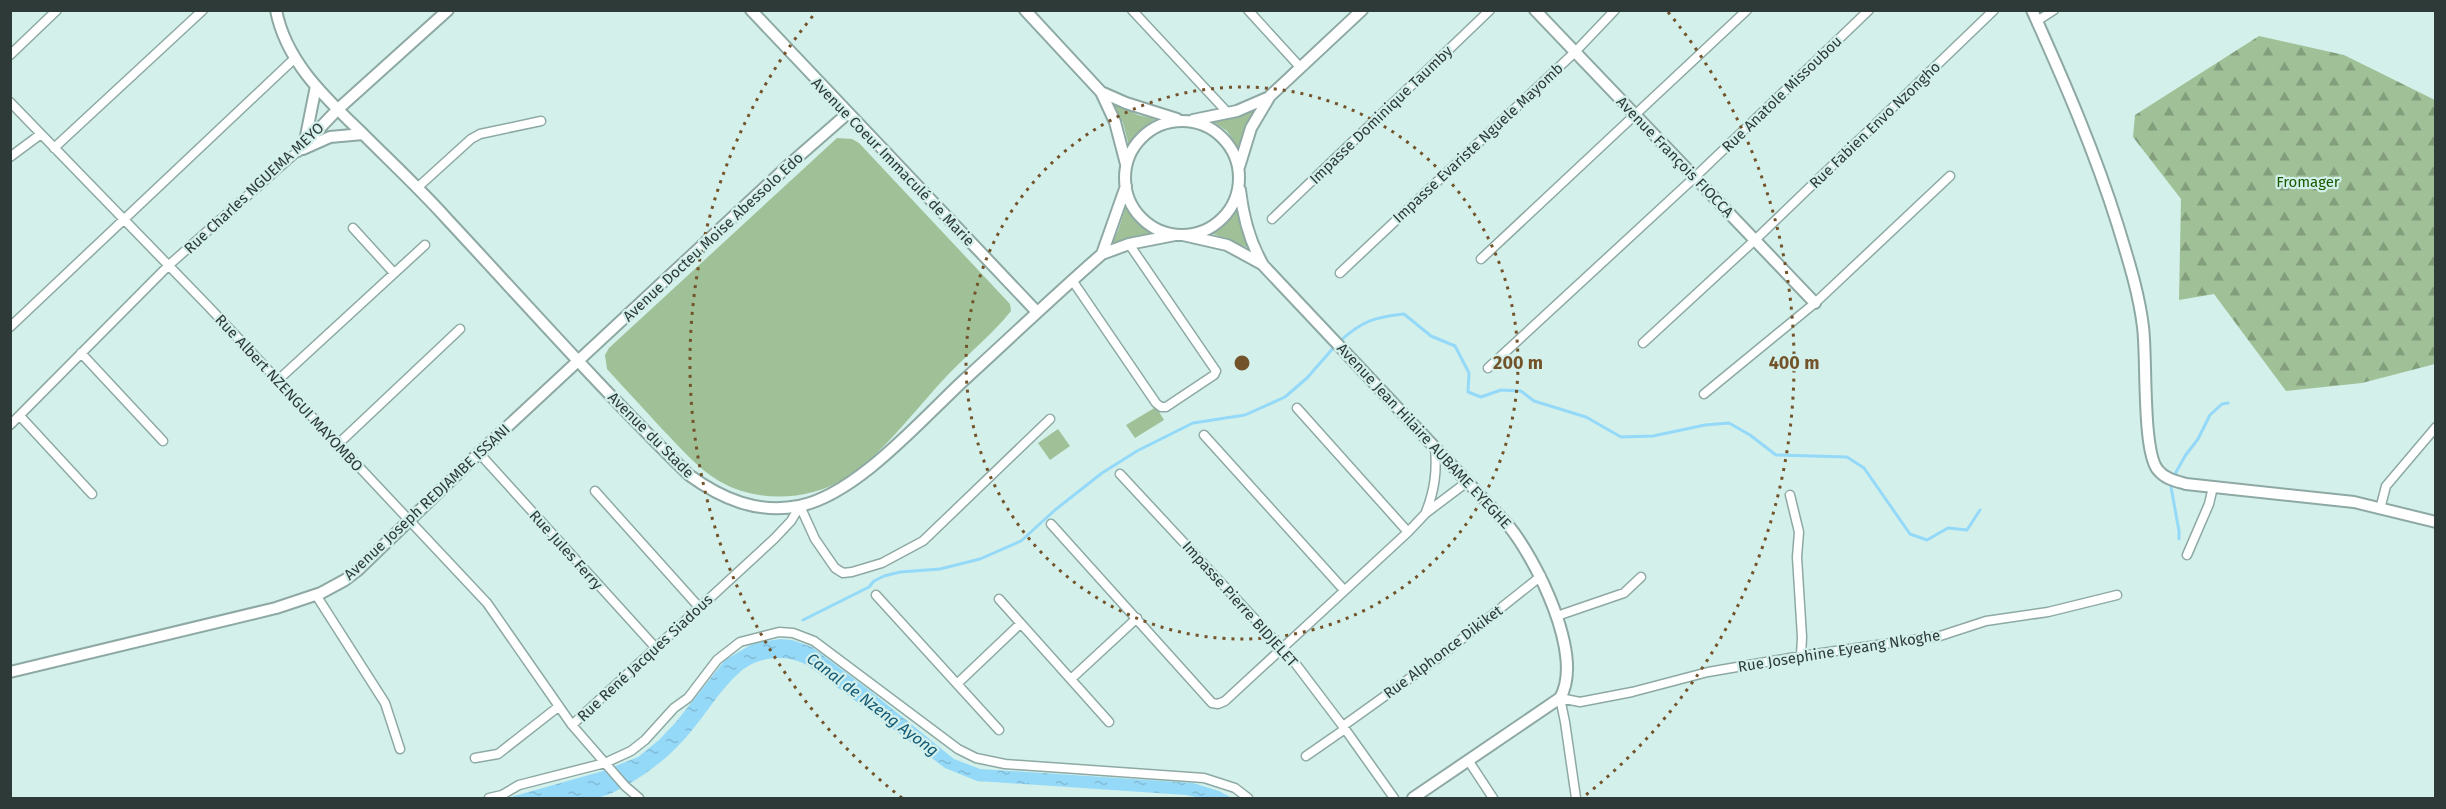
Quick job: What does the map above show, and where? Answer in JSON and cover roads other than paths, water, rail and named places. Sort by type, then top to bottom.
[{"type":"main road","name":"Avenue du Stade","points":[[276,10],[281,29],[295,58],[337,110],[417,188],[689,475],[716,493],[746,506],[767,508],[800,506],[846,487],[890,450],[1102,254]]},
{"type":"main road","name":"Rue Charles NGUEMA MEYO","points":[[298,151],[337,110],[448,10]]},
{"type":"main road","name":"Avenue Coeur Immaculé de Marie","points":[[751,10],[847,114],[1037,312]]},
{"type":"main road","points":[[1025,10],[1101,92],[1115,122],[1126,164],[1126,186],[1131,204],[1142,219],[1157,229],[1227,245],[1262,264]]},
{"type":"main road","points":[[1262,264],[1250,238],[1243,214],[1239,184],[1239,169],[1251,128],[1270,96],[1362,10]]},
{"type":"main road","name":"Avenue François FIOCCA","points":[[1535,10],[1815,303]]},
{"type":"main road","points":[[2034,16],[2094,155],[2125,249],[2143,326],[2150,444],[2154,464],[2158,471],[2168,478],[2186,484],[2342,501],[2436,522]]},
{"type":"main road","points":[[298,151],[307,137],[319,90],[338,98],[358,93]]},
{"type":"main road","points":[[1101,92],[1126,103],[1208,126],[1222,137],[1233,152],[1239,169]]},
{"type":"main road","points":[[358,93],[352,113],[353,121],[363,135]]},
{"type":"main road","points":[[1126,164],[1134,147],[1146,133],[1162,124],[1228,113],[1270,96]]},
{"type":"main road","name":"Avenue Docteu Moise Abessolo Edo","points":[[580,360],[790,163],[847,114]]},
{"type":"main road","points":[[298,151],[330,137],[363,135]]},
{"type":"main road","points":[[1102,254],[1130,244],[1201,232],[1215,225],[1227,214],[1235,200],[1239,184]]},
{"type":"main road","points":[[1102,254],[1126,186]]},
{"type":"main road","name":"Avenue Jean Hilaire AUBAME EYEGHE","points":[[1262,264],[1346,351],[1515,534],[1541,576],[1557,615],[1566,663],[1564,690],[1560,698]]},
{"type":"main road","name":"Avenue Joseph REDJAMBE ISSANI","points":[[10,672],[262,612],[316,595],[345,580],[580,360]]},
{"type":"main road","points":[[1413,798],[1560,698]]},
{"type":"street","points":[[10,55],[57,10]]},
{"type":"street","points":[[54,148],[203,10]]},
{"type":"street","points":[[1132,10],[1228,113]]},
{"type":"street","points":[[1248,10],[1300,67]]},
{"type":"street","name":"Impasse Dominique Taumby","points":[[1272,219],[1490,10]]},
{"type":"street","name":"Impasse Evariste Nguele Mayomb","points":[[1340,273],[1575,52],[1615,10]]},
{"type":"street","points":[[1480,259],[1748,10]]},
{"type":"street","name":"Rue Anatole Missoubou","points":[[1488,368],[1695,177],[1869,10]]},
{"type":"street","name":"Rue Fabien Envo Nzongho","points":[[1643,343],[1755,240],[1994,10]]},
{"type":"street","points":[[2034,16],[2054,10]]},
{"type":"street","points":[[10,327],[295,58]]},
{"type":"street","name":"Rue Albert NZENGUI MAYOMBO","points":[[10,102],[169,265],[408,520]]},
{"type":"street","points":[[417,188],[480,134],[541,121]]},
{"type":"street","points":[[10,157],[41,134]]},
{"type":"street","name":"Rue Charles NGUEMA MEYO","points":[[10,425],[169,265],[298,151]]},
{"type":"street","points":[[1704,394],[1815,303],[1950,176]]},
{"type":"street","points":[[353,228],[394,273]]},
{"type":"street","points":[[1072,280],[1156,402],[1161,407],[1166,407],[1214,375],[1216,371],[1130,244]]},
{"type":"street","points":[[277,381],[425,245]]},
{"type":"street","points":[[337,445],[459,329]]},
{"type":"street","points":[[81,352],[163,441]]},
{"type":"street","points":[[1297,408],[1408,532]]},
{"type":"street","points":[[20,416],[92,495]]},
{"type":"street","points":[[800,506],[815,539],[835,568],[843,573],[882,563],[923,540],[1050,419]]},
{"type":"street","points":[[2380,509],[2386,486],[2436,427]]},
{"type":"street","points":[[1204,435],[1344,590]]},
{"type":"street","points":[[1426,513],[1433,495],[1436,477],[1435,446]]},
{"type":"street","name":"Rue Jules Ferry","points":[[479,453],[655,647]]},
{"type":"street","name":"Impasse Pierre BIDJELET","points":[[1120,474],[1282,647],[1394,798]]},
{"type":"street","points":[[1051,524],[1212,703],[1218,704],[1225,701],[1426,513],[1467,482]]},
{"type":"street","points":[[2187,555],[2209,504],[2213,487]]},
{"type":"street","points":[[595,491],[699,607]]},
{"type":"street","points":[[1790,495],[1799,532],[1797,557],[1802,637],[1800,656]]},
{"type":"street","name":"Rue René Jacques Siadous","points":[[408,520],[487,603],[572,725],[774,539],[791,521],[800,506]]},
{"type":"street","name":"Rue Alphonce Dikiket","points":[[1306,756],[1438,658],[1541,576]]},
{"type":"street","points":[[1557,615],[1624,593],[1641,577]]},
{"type":"street","points":[[316,595],[385,703],[400,748]]},
{"type":"street","points":[[876,595],[999,730]]},
{"type":"street","name":"Rue Josephine Eyeang Nkoghe","points":[[1560,698],[1580,702],[1632,692],[1708,672],[1940,636],[1986,621],[2048,612],[2117,595]]},
{"type":"street","points":[[999,599],[1109,722]]},
{"type":"street","points":[[1071,679],[1137,618]]},
{"type":"street","points":[[958,683],[1020,624]]},
{"type":"street","points":[[489,798],[502,795],[519,785],[607,765],[622,757],[645,740],[674,708],[693,692],[717,660],[730,649],[758,636],[787,632],[801,635],[826,649],[958,749],[976,758],[1005,764],[1204,778],[1235,788],[1248,798]]},
{"type":"street","points":[[1560,698],[1566,722],[1576,798]]},
{"type":"street","points":[[475,758],[498,754],[558,707]]},
{"type":"street","points":[[572,725],[625,786],[639,798]]},
{"type":"street","points":[[1468,760],[1493,798]]},
{"type":"water","name":"Canal de Nzeng Ayong","points":[[780,639],[792,640],[812,647],[954,759],[980,769],[1193,783],[1219,791],[1232,798],[1201,798],[1186,795],[977,781],[945,768],[810,667],[793,660],[775,658],[757,662],[741,671],[724,688],[672,752],[621,789],[601,797],[588,799],[507,798],[603,771],[638,757],[676,722],[725,660],[754,643]]},
{"type":"waterway","points":[[1340,341],[1369,321],[1404,314],[1431,336],[1455,346],[1469,373],[1468,392],[1481,397],[1501,390],[1521,391],[1534,401],[1586,417],[1621,437],[1653,436],[1705,425],[1729,423],[1750,435],[1776,455],[1847,457],[1864,468],[1910,534],[1927,540],[1948,528],[1967,530],[1980,510]]},
{"type":"waterway","points":[[803,620],[869,587],[874,581],[884,576],[900,572],[940,569],[980,559],[1021,541],[1055,510],[1102,473],[1137,451],[1193,423],[1245,415],[1285,397],[1307,378],[1335,346]]},
{"type":"waterway","points":[[2175,474],[2198,439],[2210,415],[2222,404],[2228,403]]},
{"type":"waterway","points":[[2171,487],[2179,539]]},
{"type":"park label","name":"Fromager","points":[[2308,182]]}]
